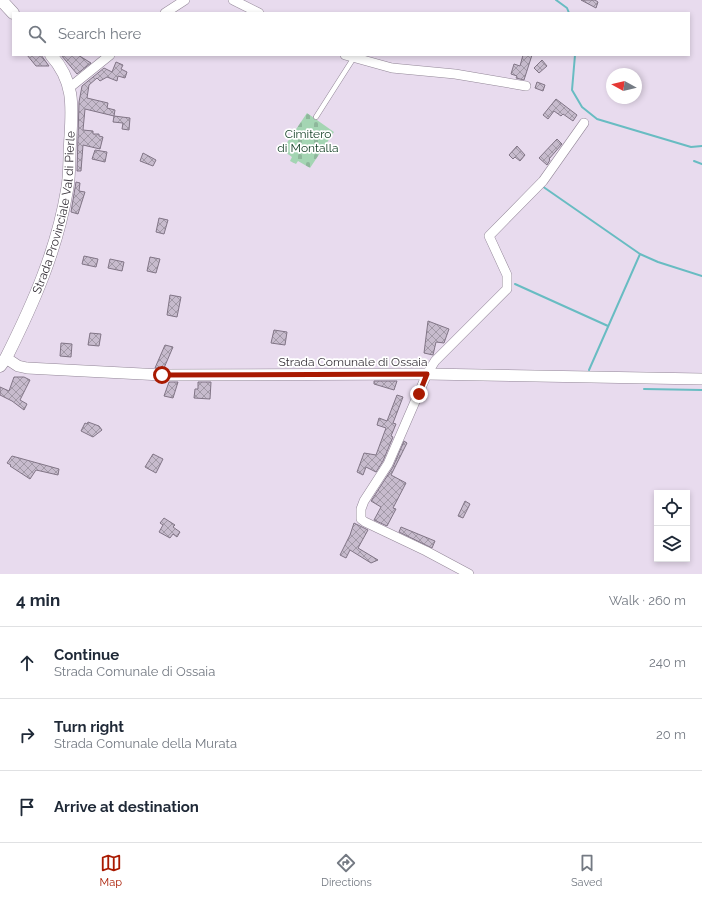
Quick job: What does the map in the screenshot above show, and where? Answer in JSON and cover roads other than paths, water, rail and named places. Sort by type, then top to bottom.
[{"type":"main road","points":[[1,0],[12,12]]},
{"type":"main road","name":"Strada Provinciale Val di Pierle","points":[[3,362],[34,302],[52,254],[67,189],[72,105],[65,74],[52,56]]},
{"type":"street","points":[[167,12],[185,0]]},
{"type":"street","points":[[233,0],[257,12]]},
{"type":"street","points":[[69,88],[109,56]]},
{"type":"street","points":[[349,57],[392,68],[455,74],[526,86]]},
{"type":"street","points":[[469,574],[433,554],[365,522],[360,515],[364,501],[388,464],[427,374],[435,361],[507,289],[507,275],[488,236],[543,182],[584,123]]},
{"type":"street","name":"Strada Comunale di Ossaia","points":[[3,362],[27,368],[162,375],[427,374],[702,379]]},
{"type":"lane","points":[[316,117],[349,57]]},
{"type":"waterway","points":[[556,0],[567,8],[569,12]]},
{"type":"waterway","points":[[575,56],[572,90],[582,107],[597,119],[691,147],[702,146]]},
{"type":"waterway","points":[[694,161],[702,164]]},
{"type":"waterway","points":[[542,186],[640,254],[658,262],[702,276]]},
{"type":"waterway","points":[[589,370],[640,254]]},
{"type":"waterway","points":[[515,284],[608,326]]},
{"type":"waterway","points":[[644,389],[702,390]]},
{"type":"park label","name":"Cimitero di Montalla","points":[[308,141]]}]
